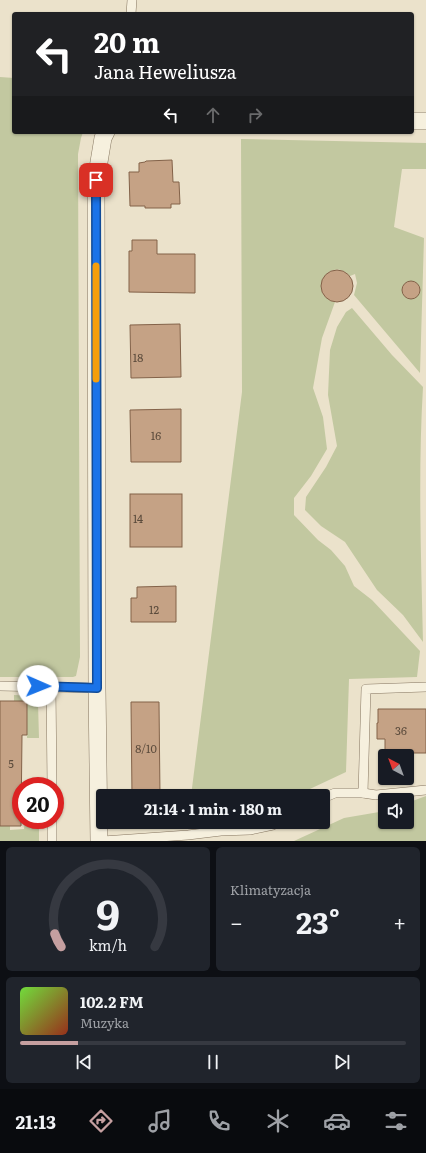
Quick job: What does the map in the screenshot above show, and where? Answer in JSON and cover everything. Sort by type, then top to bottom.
[{"type":"street","points":[[414,120],[426,122]]},
{"type":"street","points":[[99,841],[97,688],[96,180],[105,134]]},
{"type":"lane","points":[[131,12],[132,0]]},
{"type":"lane","points":[[0,686],[97,688]]},
{"type":"lane","points":[[51,686],[52,777]]},
{"type":"lane","points":[[364,793],[366,689],[426,687]]},
{"type":"lane","points":[[330,795],[335,793],[364,793],[376,795],[426,790]]},
{"type":"lane","points":[[52,829],[52,841]]},
{"type":"lane","points":[[103,841],[188,835],[221,830],[255,829]]},
{"type":"green space","points":[[0,77],[12,78],[12,134],[82,134],[78,154],[80,657],[76,676],[73,677],[0,677]]},
{"type":"green space","points":[[241,139],[426,143],[426,169],[402,169],[394,227],[424,238],[420,373],[354,295],[357,283],[355,274],[350,276],[342,271],[334,270],[328,273],[323,278],[321,285],[322,292],[326,298],[335,302],[322,338],[313,388],[323,417],[327,449],[311,476],[294,498],[294,515],[318,540],[331,550],[345,566],[354,586],[372,600],[420,651],[417,677],[349,679],[346,772],[310,789],[192,789],[242,392]]},
{"type":"green space","points":[[352,308],[392,355],[423,387],[420,483],[423,642],[403,615],[377,590],[345,542],[321,526],[305,510],[306,497],[326,467],[337,446],[328,395],[330,350],[337,327],[346,312]]},
{"type":"green space","points":[[14,695],[32,696],[38,703],[39,738],[27,738],[27,701],[14,701]]},
{"type":"green space","points":[[426,796],[426,841],[294,841],[320,829],[330,829],[330,824],[344,818],[378,812],[378,829],[414,829],[414,800]]},
{"type":"green space","points":[[0,826],[10,826],[10,830],[39,829],[39,841],[0,841]]},
{"type":"building","points":[[172,160],[173,182],[179,182],[180,204],[171,204],[171,208],[145,208],[145,206],[130,206],[129,172],[139,172],[139,163],[146,161]]},
{"type":"building","points":[[132,240],[157,240],[157,254],[195,254],[195,293],[129,292],[129,251],[132,251]]},
{"type":"building","points":[[334,270],[340,270],[350,277],[353,286],[352,292],[346,299],[340,302],[334,302],[324,295],[321,289],[321,283],[328,273]]},
{"type":"building","points":[[411,281],[417,284],[420,290],[417,296],[411,299],[405,296],[402,290],[405,284]]},
{"type":"building","points":[[180,324],[181,377],[131,378],[130,325]]},
{"type":"building","points":[[181,409],[181,462],[131,462],[130,410]]},
{"type":"building","points":[[130,494],[182,494],[182,547],[130,547]]},
{"type":"building","points":[[176,586],[176,622],[131,622],[131,598],[137,598],[137,587]]},
{"type":"building","points":[[0,701],[27,701],[27,735],[22,735],[22,777],[12,777],[12,826],[0,826]]},
{"type":"building","points":[[131,702],[159,702],[160,789],[132,789]]},
{"type":"building","points":[[378,709],[426,709],[426,753],[414,753],[414,749],[385,749],[385,739],[377,739]]},
{"type":"slow traffic","points":[[96,266],[96,379]]},
{"type":"route","points":[[38,686],[97,688],[96,180]]}]
